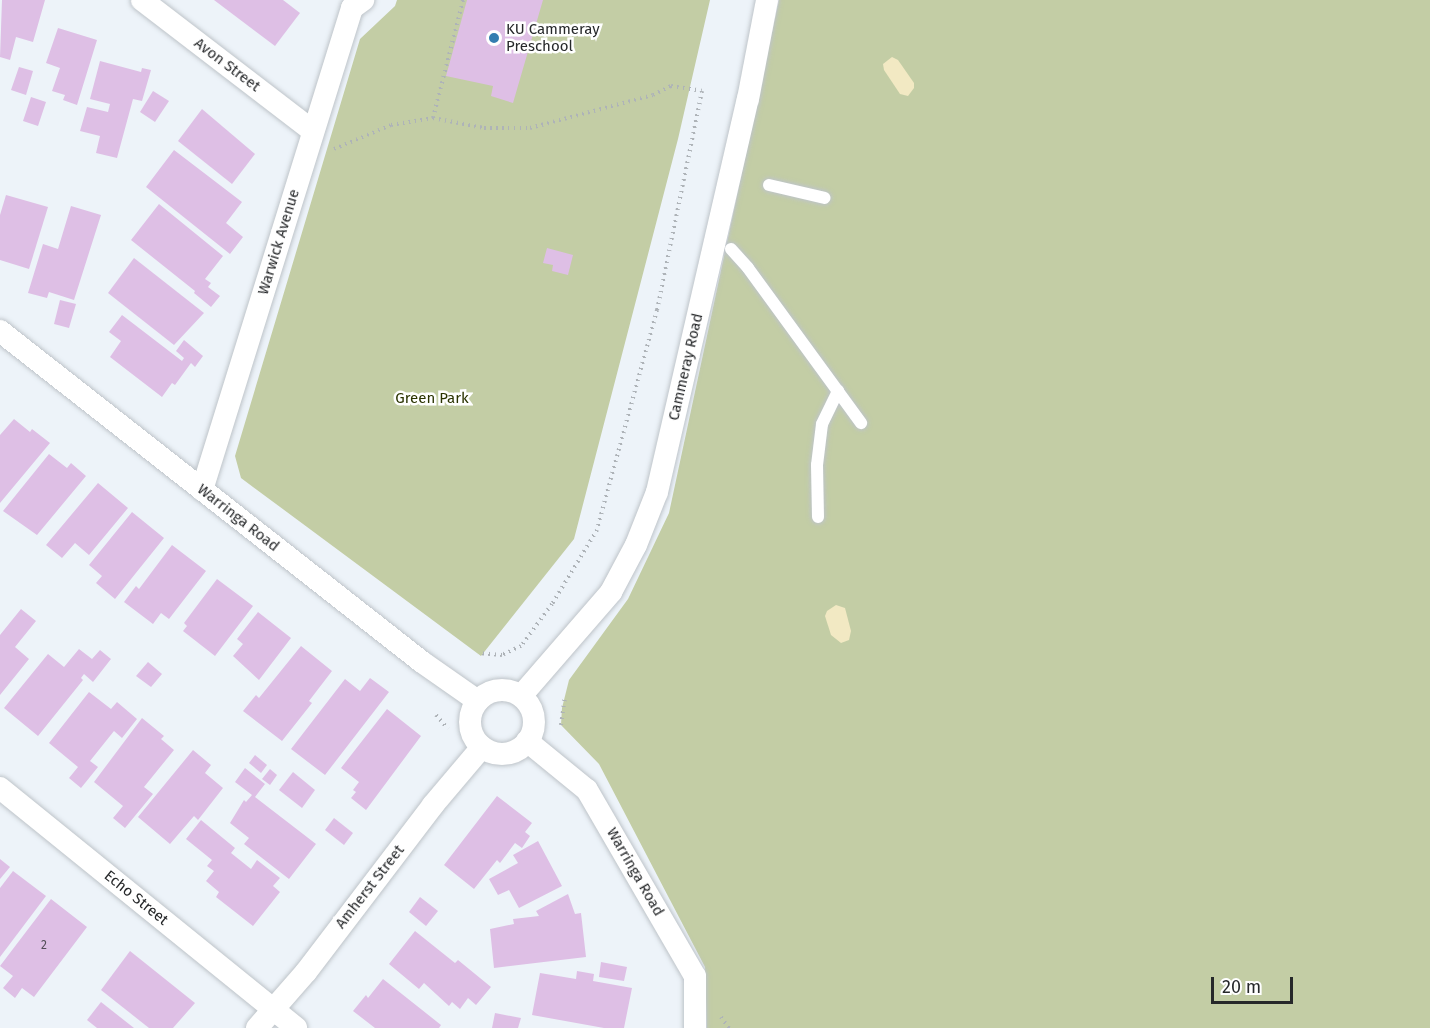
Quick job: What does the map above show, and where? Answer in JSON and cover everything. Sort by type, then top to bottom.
[{"type":"street","name":"Avon Street","points":[[142,0],[313,130]]},
{"type":"street","name":"Warwick Avenue","points":[[202,490],[352,8],[363,0]]},
{"type":"street","name":"Cammeray Road","points":[[521,696],[611,592],[636,545],[657,492],[745,110],[767,0]]},
{"type":"street","name":"Warringa Road","points":[[0,331],[422,662],[478,702]]},
{"type":"street","points":[[494,691],[513,691],[521,696],[533,712],[532,732],[527,741],[511,753],[501,754],[482,747],[471,730],[472,710],[478,702],[494,691]]},
{"type":"street","name":"Warringa Road","points":[[527,741],[587,790],[695,976],[695,1028]]},
{"type":"street","name":"Amherst Street","points":[[257,1028],[306,972],[428,812],[482,747]]},
{"type":"street","name":"Echo Street","points":[[0,788],[296,1028]]},
{"type":"lane","points":[[769,185],[825,198]]},
{"type":"lane","points":[[731,249],[748,268],[861,423]]},
{"type":"lane","points":[[818,518],[817,465],[822,424],[838,391]]},
{"type":"path","points":[[433,118],[463,0]]},
{"type":"path","points":[[307,153],[335,149],[391,125],[433,118],[484,128],[530,128],[653,95],[671,86],[702,92],[657,310],[597,530],[552,604],[521,646],[502,655],[478,653]]},
{"type":"path","points":[[561,725],[565,696]]},
{"type":"path","points":[[436,716],[448,729]]},
{"type":"green space","name":"Green Park","points":[[397,0],[710,0],[678,139],[574,539],[481,656],[241,478],[235,456],[360,39],[395,6]]},
{"type":"green space","points":[[779,0],[1430,0],[1430,1028],[707,1028],[705,967],[599,764],[561,725],[562,708],[569,680],[628,599],[669,513]]},
{"type":"sand","points":[[892,57],[898,60],[914,83],[914,88],[908,96],[900,94],[884,70],[883,64]]},
{"type":"sand","points":[[836,605],[845,608],[851,631],[849,640],[841,643],[831,635],[825,616],[827,611]]},
{"type":"building","points":[[2,0],[45,0],[33,42],[16,37],[10,60],[0,57]]},
{"type":"building","points":[[214,0],[283,0],[300,13],[275,46]]},
{"type":"building","name":"KU Cammeray Preschool","points":[[467,0],[543,0],[513,103],[491,96],[493,86],[446,76]]},
{"type":"building","points":[[58,28],[97,40],[77,105],[63,100],[65,95],[52,91],[60,68],[46,63]]},
{"type":"building","points":[[100,61],[141,72],[142,68],[151,70],[142,101],[133,99],[117,158],[96,153],[100,136],[80,131],[87,107],[108,112],[110,104],[90,99]]},
{"type":"building","points":[[19,67],[33,71],[26,95],[11,90]]},
{"type":"building","points":[[153,91],[169,101],[155,122],[140,112]]},
{"type":"building","points":[[31,97],[46,102],[38,126],[23,121]]},
{"type":"building","points":[[202,109],[255,154],[232,184],[178,141]]},
{"type":"building","points":[[174,150],[242,202],[226,223],[243,237],[230,254],[146,187]]},
{"type":"building","points":[[6,195],[48,207],[29,269],[0,260],[0,215]]},
{"type":"building","points":[[159,204],[223,256],[205,279],[211,283],[208,287],[220,296],[211,307],[194,293],[195,291],[131,240]]},
{"type":"building","points":[[71,206],[101,215],[74,300],[49,292],[47,298],[28,293],[43,244],[58,249]]},
{"type":"building","points":[[547,248],[573,255],[568,275],[552,271],[553,265],[543,263]]},
{"type":"building","points":[[134,258],[204,313],[174,345],[108,293]]},
{"type":"building","points":[[60,300],[76,304],[69,328],[54,324]]},
{"type":"building","points":[[122,315],[182,361],[184,358],[176,351],[184,340],[203,356],[195,367],[191,363],[175,385],[172,383],[162,397],[110,357],[121,341],[109,332]]},
{"type":"building","points":[[14,419],[30,432],[32,429],[50,443],[0,503],[0,435]]},
{"type":"building","points":[[49,454],[67,468],[71,463],[86,476],[37,535],[3,511]]},
{"type":"building","points":[[98,483],[128,508],[89,555],[75,543],[62,558],[46,545]]},
{"type":"building","points":[[132,512],[164,538],[115,599],[96,583],[102,576],[89,565]]},
{"type":"building","points":[[172,545],[206,571],[169,619],[161,613],[153,624],[124,602],[136,586],[139,589]]},
{"type":"building","points":[[217,579],[253,606],[215,656],[183,631],[187,626],[184,623]]},
{"type":"building","points":[[21,609],[36,621],[15,647],[29,659],[0,695],[0,635]]},
{"type":"building","points":[[258,612],[291,638],[259,680],[233,656],[243,644],[237,639]]},
{"type":"building","points":[[301,646],[332,671],[309,701],[312,703],[282,741],[243,711],[256,695],[259,698]]},
{"type":"building","points":[[79,649],[92,659],[100,650],[111,659],[93,682],[84,674],[81,678],[83,680],[38,736],[4,708],[48,654],[64,667]]},
{"type":"building","points":[[148,662],[162,674],[151,687],[136,676]]},
{"type":"building","points":[[370,678],[389,692],[325,775],[291,749],[345,679],[360,691]]},
{"type":"building","points":[[89,692],[111,709],[117,702],[137,719],[122,738],[114,731],[90,761],[98,767],[81,788],[69,778],[78,767],[49,743]]},
{"type":"building","points":[[387,709],[421,736],[366,810],[351,798],[359,782],[341,768]]},
{"type":"building","points":[[142,718],[164,736],[161,739],[174,750],[144,787],[153,794],[125,828],[113,818],[123,806],[94,782]]},
{"type":"building","points":[[193,750],[211,765],[205,773],[223,788],[198,820],[194,816],[170,844],[138,817]]},
{"type":"building","points":[[255,755],[267,765],[261,773],[249,763]]},
{"type":"building","points":[[245,768],[265,784],[255,797],[316,844],[289,879],[244,844],[249,838],[230,823],[244,800],[246,802],[252,795],[235,782]]},
{"type":"building","points":[[270,769],[277,775],[270,785],[262,779]]},
{"type":"building","points":[[293,772],[315,790],[302,808],[279,790]]},
{"type":"building","points":[[497,796],[532,823],[525,832],[530,836],[522,848],[515,843],[500,863],[497,860],[474,889],[444,865]]},
{"type":"building","points":[[334,818],[353,833],[344,845],[325,830]]},
{"type":"building","points":[[201,820],[235,848],[231,853],[251,869],[257,860],[280,878],[273,886],[280,892],[253,926],[216,897],[219,892],[206,881],[214,871],[207,866],[212,860],[186,839]]},
{"type":"building","points":[[538,841],[562,886],[519,908],[509,890],[498,895],[489,879],[518,863],[513,855]]},
{"type":"building","points":[[0,859],[10,867],[0,879]]},
{"type":"building","points":[[13,871],[46,896],[0,957],[0,888]]},
{"type":"building","points":[[568,894],[575,914],[581,913],[586,957],[494,968],[490,929],[514,924],[513,919],[539,916],[536,911]]},
{"type":"building","points":[[420,897],[438,911],[426,926],[409,912]]},
{"type":"building","points":[[51,899],[87,927],[34,997],[22,988],[15,998],[3,988],[13,976],[0,966]]},
{"type":"building","points":[[415,931],[455,963],[458,960],[491,987],[476,1005],[468,998],[460,1009],[452,1002],[449,1006],[424,983],[419,989],[389,964]]},
{"type":"building","points":[[130,951],[195,1003],[173,1028],[149,1028],[101,990]]},
{"type":"building","points":[[601,962],[627,967],[624,981],[599,977]]},
{"type":"building","points":[[577,971],[594,974],[593,981],[632,988],[624,1028],[604,1028],[532,1015],[540,973],[576,979]]},
{"type":"building","points":[[383,979],[441,1025],[439,1028],[375,1028],[353,1011],[366,995],[368,998]]},
{"type":"building","points":[[101,1002],[134,1028],[97,1028],[87,1020]]},
{"type":"building","points":[[495,1013],[521,1018],[518,1028],[492,1028]]},
{"type":"place","name":"KU Cammeray Preschool","points":[[494,38]]}]
